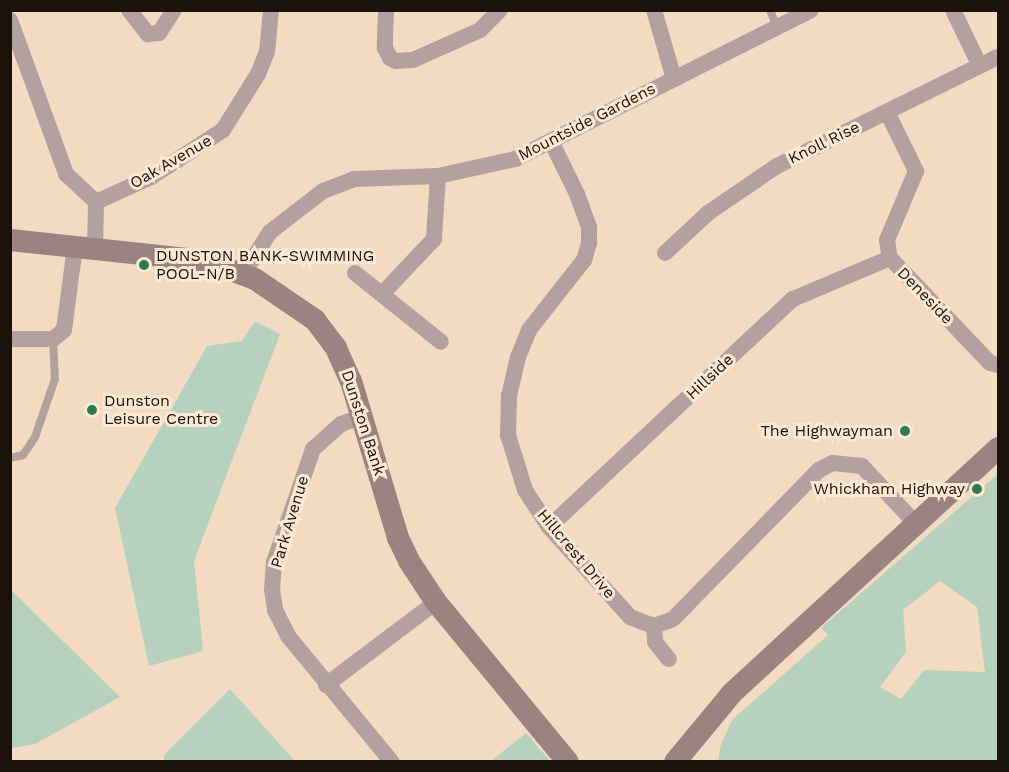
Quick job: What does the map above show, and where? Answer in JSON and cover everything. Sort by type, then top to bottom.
[{"type":"street","points":[[129,10],[148,34],[159,33],[174,10]]},
{"type":"street","name":"Oak Avenue","points":[[96,202],[151,177],[223,130],[258,74],[267,52],[271,10]]},
{"type":"street","points":[[386,10],[385,48],[396,61],[413,60],[480,30],[500,10]]},
{"type":"street","points":[[654,10],[674,79]]},
{"type":"street","name":"Mountside Gardens","points":[[243,274],[270,232],[323,191],[354,179],[438,176],[515,159],[811,10]]},
{"type":"street","points":[[953,10],[980,66]]},
{"type":"street","points":[[10,20],[66,174],[96,202],[64,330],[52,339],[10,339]]},
{"type":"street","name":"Knoll Rise","points":[[665,253],[708,213],[777,166],[999,57]]},
{"type":"street","name":"Deneside","points":[[887,112],[916,171],[887,240],[890,258],[990,363],[999,365]]},
{"type":"street","name":"Hillcrest Drive","points":[[551,141],[578,194],[589,227],[589,243],[584,260],[530,330],[518,357],[509,395],[508,435],[525,490],[549,527],[630,617],[654,626]]},
{"type":"street","points":[[382,294],[434,239],[438,176]]},
{"type":"street","name":"Dunston Bank","points":[[10,240],[186,258],[243,274],[290,300],[326,333],[344,363],[364,416],[398,538],[436,602],[568,762]]},
{"type":"street","name":"Hillside","points":[[549,527],[794,299],[890,258]]},
{"type":"street","points":[[356,273],[441,342]]},
{"type":"street","name":"Park Avenue","points":[[364,416],[341,424],[313,449],[274,562],[275,610],[288,636],[326,686],[392,762]]},
{"type":"street","points":[[675,762],[732,693],[999,448]]},
{"type":"street","points":[[669,659],[655,642],[654,626],[673,619],[819,470],[833,463],[862,466],[917,525]]},
{"type":"street","points":[[326,686],[436,602]]},
{"type":"lane","points":[[770,10],[777,27]]},
{"type":"lane","points":[[10,458],[23,455],[35,437],[55,379],[52,339]]},
{"type":"green space","points":[[255,321],[280,334],[194,561],[203,651],[149,666],[115,508],[207,346],[242,341]]},
{"type":"green space","points":[[998,474],[998,761],[718,761],[721,744],[732,720],[828,635],[821,628]],"holes":[[[940,581],[977,607],[985,672],[924,670],[901,699],[880,687],[906,652],[903,610]]]},
{"type":"green space","points":[[11,590],[120,697],[35,744],[11,748]]},
{"type":"green space","points":[[230,689],[295,761],[164,761],[164,755]]},
{"type":"green space","points":[[526,733],[550,761],[491,761]]},
{"type":"place","name":"DUNSTON BANK-SWIMMING POOL-N/B","points":[[144,265]]},
{"type":"place","name":"Dunston Leisure Centre","points":[[92,410]]},
{"type":"place","name":"The Highwayman","points":[[905,431]]},
{"type":"place","name":"Whickham Highway","points":[[977,489]]}]
